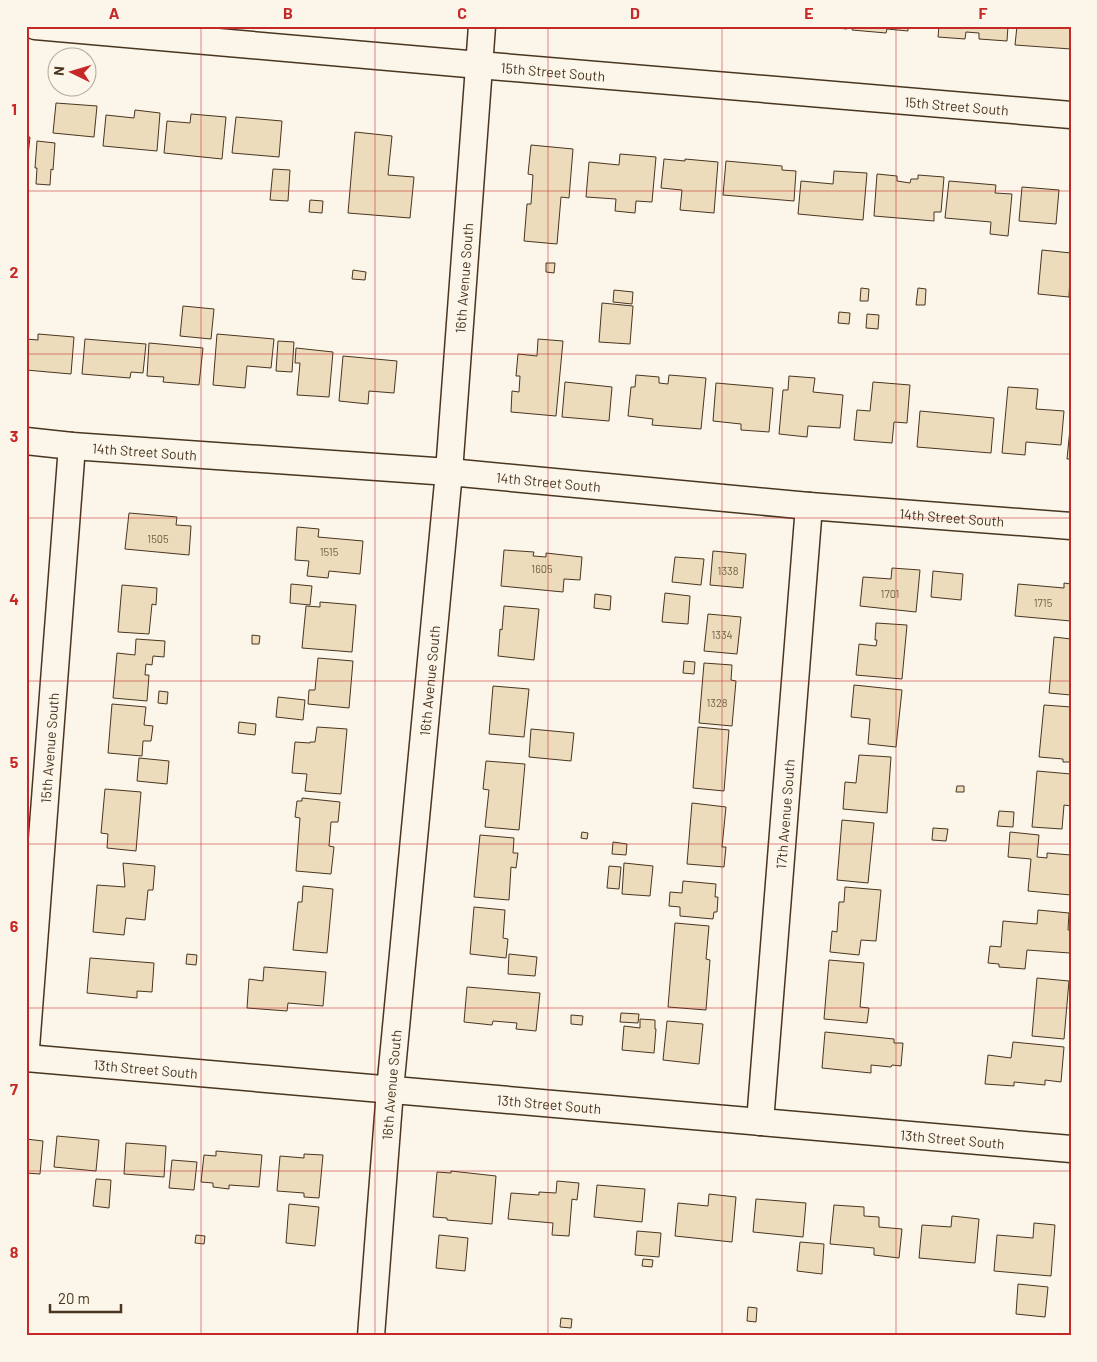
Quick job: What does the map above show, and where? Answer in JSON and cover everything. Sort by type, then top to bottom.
[{"type":"street","name":"15th Street South","points":[[35,26],[1071,114]]},
{"type":"street","name":"16th Avenue South","points":[[371,1336],[390,1090],[449,472],[482,26]]},
{"type":"street","name":"14th Street South","points":[[26,441],[72,446],[449,472],[809,506],[1071,526]]},
{"type":"street","name":"15th Avenue South","points":[[26,1048],[72,446]]},
{"type":"street","name":"17th Avenue South","points":[[760,1122],[809,506]]},
{"type":"street","name":"13th Street South","points":[[26,1058],[1071,1149]]},
{"type":"building","points":[[815,26],[847,26],[847,29]]},
{"type":"building","points":[[853,26],[908,26],[908,31],[887,29],[886,33],[852,30]]},
{"type":"building","points":[[939,26],[1008,26],[1007,41],[979,39],[979,33],[966,32],[965,39],[938,37]]},
{"type":"building","points":[[1017,26],[1071,26],[1071,49],[1015,45]]},
{"type":"building","points":[[56,103],[97,106],[94,137],[53,133]]},
{"type":"building","points":[[135,110],[160,113],[157,151],[103,146],[106,115],[134,118]]},
{"type":"building","points":[[191,114],[226,117],[222,159],[164,153],[167,121],[190,123]]},
{"type":"building","points":[[236,117],[282,121],[279,157],[232,153]]},
{"type":"building","points":[[355,132],[392,136],[388,175],[414,177],[410,218],[348,213]]},
{"type":"building","points":[[26,137],[30,137],[27,164],[26,164]]},
{"type":"building","points":[[37,141],[55,143],[50,185],[36,184]]},
{"type":"building","points":[[531,145],[573,149],[569,198],[561,197],[557,244],[524,241],[527,204],[531,204],[533,175],[528,174]]},
{"type":"building","points":[[620,154],[656,157],[652,202],[636,201],[635,213],[615,211],[616,199],[586,197],[589,162],[619,165]]},
{"type":"building","points":[[664,159],[718,162],[714,213],[680,210],[682,190],[661,188]]},
{"type":"building","points":[[726,161],[782,166],[782,170],[796,171],[794,201],[723,195]]},
{"type":"building","points":[[273,169],[290,170],[288,201],[270,200]]},
{"type":"building","points":[[834,171],[867,173],[863,220],[798,214],[801,181],[833,184]]},
{"type":"building","points":[[877,174],[897,176],[897,181],[910,183],[911,179],[918,179],[918,175],[944,177],[941,212],[934,212],[934,221],[874,216]]},
{"type":"building","points":[[949,181],[996,185],[995,193],[1012,194],[1008,236],[990,234],[991,222],[945,218]]},
{"type":"building","points":[[1022,187],[1059,190],[1056,224],[1019,221]]},
{"type":"building","points":[[310,200],[323,201],[322,213],[309,212]]},
{"type":"building","points":[[1042,250],[1071,253],[1069,297],[1038,294]]},
{"type":"building","points":[[546,263],[555,263],[554,273],[546,272]]},
{"type":"building","points":[[353,270],[366,272],[365,280],[352,279]]},
{"type":"building","points":[[861,288],[869,289],[868,301],[860,301]]},
{"type":"building","points":[[918,288],[926,289],[925,305],[916,305]]},
{"type":"building","points":[[614,290],[633,292],[632,304],[613,302]]},
{"type":"building","points":[[602,303],[633,306],[630,344],[599,342]]},
{"type":"building","points":[[183,306],[214,309],[211,339],[180,336]]},
{"type":"building","points":[[839,312],[850,313],[849,324],[838,323]]},
{"type":"building","points":[[867,314],[879,315],[878,329],[866,328]]},
{"type":"building","points":[[38,334],[74,337],[71,374],[26,370],[26,339],[38,340]]},
{"type":"building","points":[[217,334],[274,339],[271,368],[247,366],[245,388],[213,385]]},
{"type":"building","points":[[85,339],[146,344],[143,373],[131,372],[130,378],[82,374]]},
{"type":"building","points":[[538,339],[563,341],[556,416],[511,412],[512,391],[519,392],[520,376],[516,376],[518,354],[537,356]]},
{"type":"building","points":[[278,341],[294,342],[292,372],[276,371]]},
{"type":"building","points":[[149,343],[203,348],[199,385],[163,382],[164,377],[147,376]]},
{"type":"building","points":[[296,348],[333,352],[329,397],[297,395],[300,363],[295,363]]},
{"type":"building","points":[[343,356],[397,361],[394,393],[369,391],[368,404],[339,401]]},
{"type":"building","points":[[636,375],[659,377],[659,383],[668,384],[669,375],[706,378],[701,429],[652,425],[653,419],[628,416],[631,387],[635,387]]},
{"type":"building","points":[[789,376],[815,378],[813,392],[843,395],[840,428],[808,426],[807,437],[779,434],[783,390],[788,390]]},
{"type":"building","points":[[565,382],[612,387],[609,421],[562,417]]},
{"type":"building","points":[[873,382],[910,385],[907,423],[894,422],[892,443],[854,440],[857,410],[870,411]]},
{"type":"building","points":[[716,383],[773,388],[769,432],[741,430],[741,424],[713,421]]},
{"type":"building","points":[[1008,387],[1038,389],[1036,409],[1064,411],[1061,445],[1026,442],[1025,455],[1002,453]]},
{"type":"building","points":[[920,411],[994,418],[991,453],[917,447]]},
{"type":"building","points":[[1071,419],[1071,459],[1067,459]]},
{"type":"building","points":[[129,513],[177,517],[176,525],[191,526],[189,555],[125,549]]},
{"type":"building","points":[[297,527],[319,529],[318,537],[363,541],[360,574],[329,571],[328,578],[307,576],[309,561],[295,560]]},
{"type":"building","points":[[504,550],[534,552],[533,556],[546,557],[546,553],[582,557],[580,580],[564,579],[563,592],[501,586]]},
{"type":"building","points":[[713,551],[746,554],[743,588],[710,585]]},
{"type":"building","points":[[675,557],[704,559],[701,585],[672,582]]},
{"type":"building","points":[[892,568],[920,570],[916,612],[860,606],[863,577],[891,579]]},
{"type":"building","points":[[933,571],[963,574],[961,600],[931,597]]},
{"type":"building","points":[[1064,583],[1071,584],[1071,621],[1015,616],[1018,584],[1064,588]]},
{"type":"building","points":[[291,584],[312,586],[310,605],[290,603]]},
{"type":"building","points":[[122,585],[157,588],[156,605],[152,604],[149,634],[118,632]]},
{"type":"building","points":[[665,593],[690,596],[688,624],[662,622]]},
{"type":"building","points":[[595,594],[611,596],[610,610],[594,608]]},
{"type":"building","points":[[320,602],[356,605],[352,652],[302,648],[306,606],[320,607]]},
{"type":"building","points":[[504,606],[539,609],[534,660],[498,656]]},
{"type":"building","points":[[708,614],[741,617],[737,654],[704,651]]},
{"type":"building","points":[[876,623],[907,625],[902,679],[856,675],[859,644],[876,646]]},
{"type":"building","points":[[252,635],[260,636],[259,644],[252,644]]},
{"type":"building","points":[[1054,637],[1071,639],[1071,695],[1049,693]]},
{"type":"building","points":[[136,639],[165,641],[164,657],[153,656],[152,665],[146,664],[145,675],[149,675],[147,701],[113,698],[117,653],[135,655]]},
{"type":"building","points":[[318,658],[353,661],[349,708],[308,704],[309,690],[315,690]]},
{"type":"building","points":[[684,661],[695,662],[694,674],[683,673]]},
{"type":"building","points":[[704,663],[732,665],[731,680],[736,681],[732,726],[699,723]]},
{"type":"building","points":[[854,685],[902,690],[896,747],[868,744],[870,719],[851,717]]},
{"type":"building","points":[[493,686],[529,689],[524,737],[489,734]]},
{"type":"building","points":[[159,691],[168,692],[167,704],[158,703]]},
{"type":"building","points":[[278,697],[305,700],[303,720],[276,717]]},
{"type":"building","points":[[112,704],[146,707],[144,725],[153,726],[151,741],[143,741],[142,756],[108,753]]},
{"type":"building","points":[[1044,705],[1071,707],[1071,762],[1063,762],[1063,759],[1039,757]]},
{"type":"building","points":[[239,722],[256,724],[255,735],[238,733]]},
{"type":"building","points":[[317,727],[347,729],[341,794],[305,791],[307,774],[292,773],[295,742],[315,742]]},
{"type":"building","points":[[698,727],[729,730],[724,791],[693,788]]},
{"type":"building","points":[[531,729],[574,733],[571,761],[529,757]]},
{"type":"building","points":[[859,755],[891,757],[887,813],[843,809],[845,782],[856,783]]},
{"type":"building","points":[[139,758],[169,761],[167,784],[137,781]]},
{"type":"building","points":[[486,761],[525,764],[519,830],[485,827],[489,790],[483,789]]},
{"type":"building","points":[[1037,771],[1071,774],[1071,806],[1064,805],[1062,829],[1032,827]]},
{"type":"building","points":[[957,786],[964,786],[964,792],[956,792]]},
{"type":"building","points":[[105,789],[141,792],[136,851],[107,848],[108,834],[101,833]]},
{"type":"building","points":[[302,798],[340,802],[338,822],[331,822],[329,846],[334,847],[331,874],[296,871],[300,818],[295,817],[297,801],[302,801]]},
{"type":"building","points":[[692,803],[726,807],[722,847],[726,847],[724,867],[687,864]]},
{"type":"building","points":[[999,811],[1014,812],[1013,827],[997,826]]},
{"type":"building","points":[[842,820],[874,823],[868,883],[837,880]]},
{"type":"building","points":[[933,828],[948,829],[946,841],[932,840]]},
{"type":"building","points":[[582,832],[588,833],[587,839],[581,838]]},
{"type":"building","points":[[1010,832],[1039,835],[1037,857],[1047,858],[1047,853],[1071,855],[1071,895],[1028,891],[1031,859],[1008,857]]},
{"type":"building","points":[[480,835],[514,838],[513,853],[518,853],[516,868],[511,867],[509,900],[474,897]]},
{"type":"building","points":[[613,842],[627,844],[626,855],[612,854]]},
{"type":"building","points":[[123,863],[155,866],[153,890],[148,890],[145,920],[126,918],[124,935],[93,932],[97,885],[125,887]]},
{"type":"building","points":[[624,863],[653,866],[650,896],[622,894]]},
{"type":"building","points":[[609,866],[621,867],[619,889],[607,888]]},
{"type":"building","points":[[683,881],[716,884],[715,897],[718,897],[717,912],[714,912],[713,919],[680,916],[680,907],[669,906],[670,892],[682,893]]},
{"type":"building","points":[[303,886],[333,889],[327,953],[293,950],[298,902],[302,902]]},
{"type":"building","points":[[845,887],[881,890],[876,941],[861,940],[859,955],[830,952],[832,931],[837,932],[839,902],[844,902]]},
{"type":"building","points":[[474,907],[505,910],[503,938],[508,939],[506,958],[470,954]]},
{"type":"building","points":[[1038,910],[1069,913],[1068,930],[1071,930],[1070,953],[1027,950],[1025,969],[999,967],[999,964],[988,963],[990,946],[1001,947],[1003,921],[1037,924]]},
{"type":"building","points":[[675,923],[709,926],[706,959],[710,960],[706,1010],[668,1007]]},
{"type":"building","points":[[187,954],[197,955],[196,965],[186,964]]},
{"type":"building","points":[[509,954],[537,957],[535,976],[508,974]]},
{"type":"building","points":[[90,958],[154,963],[152,992],[137,991],[137,998],[87,993]]},
{"type":"building","points":[[829,960],[864,963],[860,1007],[869,1008],[867,1023],[824,1019]]},
{"type":"building","points":[[264,967],[326,972],[323,1006],[288,1003],[287,1011],[247,1008],[249,979],[263,981]]},
{"type":"building","points":[[1037,978],[1069,981],[1064,1039],[1032,1036]]},
{"type":"building","points":[[467,987],[540,993],[536,1031],[516,1029],[517,1023],[493,1021],[492,1025],[464,1022]]},
{"type":"building","points":[[621,1013],[639,1014],[638,1023],[620,1022]]},
{"type":"building","points":[[571,1015],[583,1016],[582,1025],[571,1024]]},
{"type":"building","points":[[640,1019],[655,1020],[654,1053],[622,1050],[624,1026],[640,1028]]},
{"type":"building","points":[[667,1021],[703,1024],[699,1064],[663,1060]]},
{"type":"building","points":[[825,1032],[894,1039],[894,1043],[903,1043],[901,1066],[871,1065],[871,1073],[822,1068]]},
{"type":"building","points":[[1013,1042],[1064,1047],[1061,1082],[1045,1080],[1045,1085],[1014,1082],[1014,1086],[985,1084],[988,1055],[1011,1058]]},
{"type":"building","points":[[57,1136],[99,1140],[96,1171],[54,1167]]},
{"type":"building","points":[[26,1139],[43,1141],[40,1174],[26,1173]]},
{"type":"building","points":[[126,1143],[166,1146],[164,1177],[124,1174]]},
{"type":"building","points":[[216,1151],[262,1155],[259,1187],[229,1185],[229,1189],[213,1187],[213,1183],[201,1182],[204,1155],[216,1156]]},
{"type":"building","points":[[304,1154],[323,1155],[319,1198],[304,1197],[304,1193],[277,1191],[280,1156],[304,1158]]},
{"type":"building","points":[[172,1160],[197,1162],[194,1190],[169,1188]]},
{"type":"building","points":[[451,1171],[496,1176],[492,1224],[433,1217],[437,1172],[451,1173]]},
{"type":"building","points":[[96,1179],[111,1180],[109,1208],[93,1206]]},
{"type":"building","points":[[557,1181],[579,1183],[577,1200],[572,1199],[569,1236],[552,1235],[553,1223],[508,1219],[511,1193],[539,1195],[539,1192],[556,1193]]},
{"type":"building","points":[[597,1185],[645,1189],[642,1222],[594,1217]]},
{"type":"building","points":[[709,1194],[736,1197],[732,1242],[675,1236],[678,1203],[708,1206]]},
{"type":"building","points":[[756,1199],[806,1203],[803,1237],[753,1232]]},
{"type":"building","points":[[289,1204],[319,1207],[315,1246],[286,1243]]},
{"type":"building","points":[[834,1205],[864,1207],[864,1216],[879,1217],[879,1227],[902,1229],[899,1258],[874,1255],[874,1248],[830,1244]]},
{"type":"building","points":[[952,1216],[979,1219],[975,1263],[919,1258],[922,1225],[951,1227]]},
{"type":"building","points":[[1034,1223],[1055,1225],[1051,1276],[994,1271],[997,1235],[1033,1238]]},
{"type":"building","points":[[637,1231],[661,1233],[659,1257],[635,1255]]},
{"type":"building","points":[[196,1235],[205,1236],[204,1244],[195,1243]]},
{"type":"building","points":[[439,1235],[468,1238],[465,1271],[436,1268]]},
{"type":"building","points":[[800,1242],[824,1244],[822,1274],[797,1271]]},
{"type":"building","points":[[643,1259],[653,1260],[652,1267],[642,1266]]},
{"type":"building","points":[[1018,1284],[1048,1287],[1045,1317],[1016,1314]]},
{"type":"building","points":[[748,1307],[757,1308],[756,1322],[747,1321]]},
{"type":"building","points":[[561,1318],[572,1319],[571,1328],[560,1327]]}]
